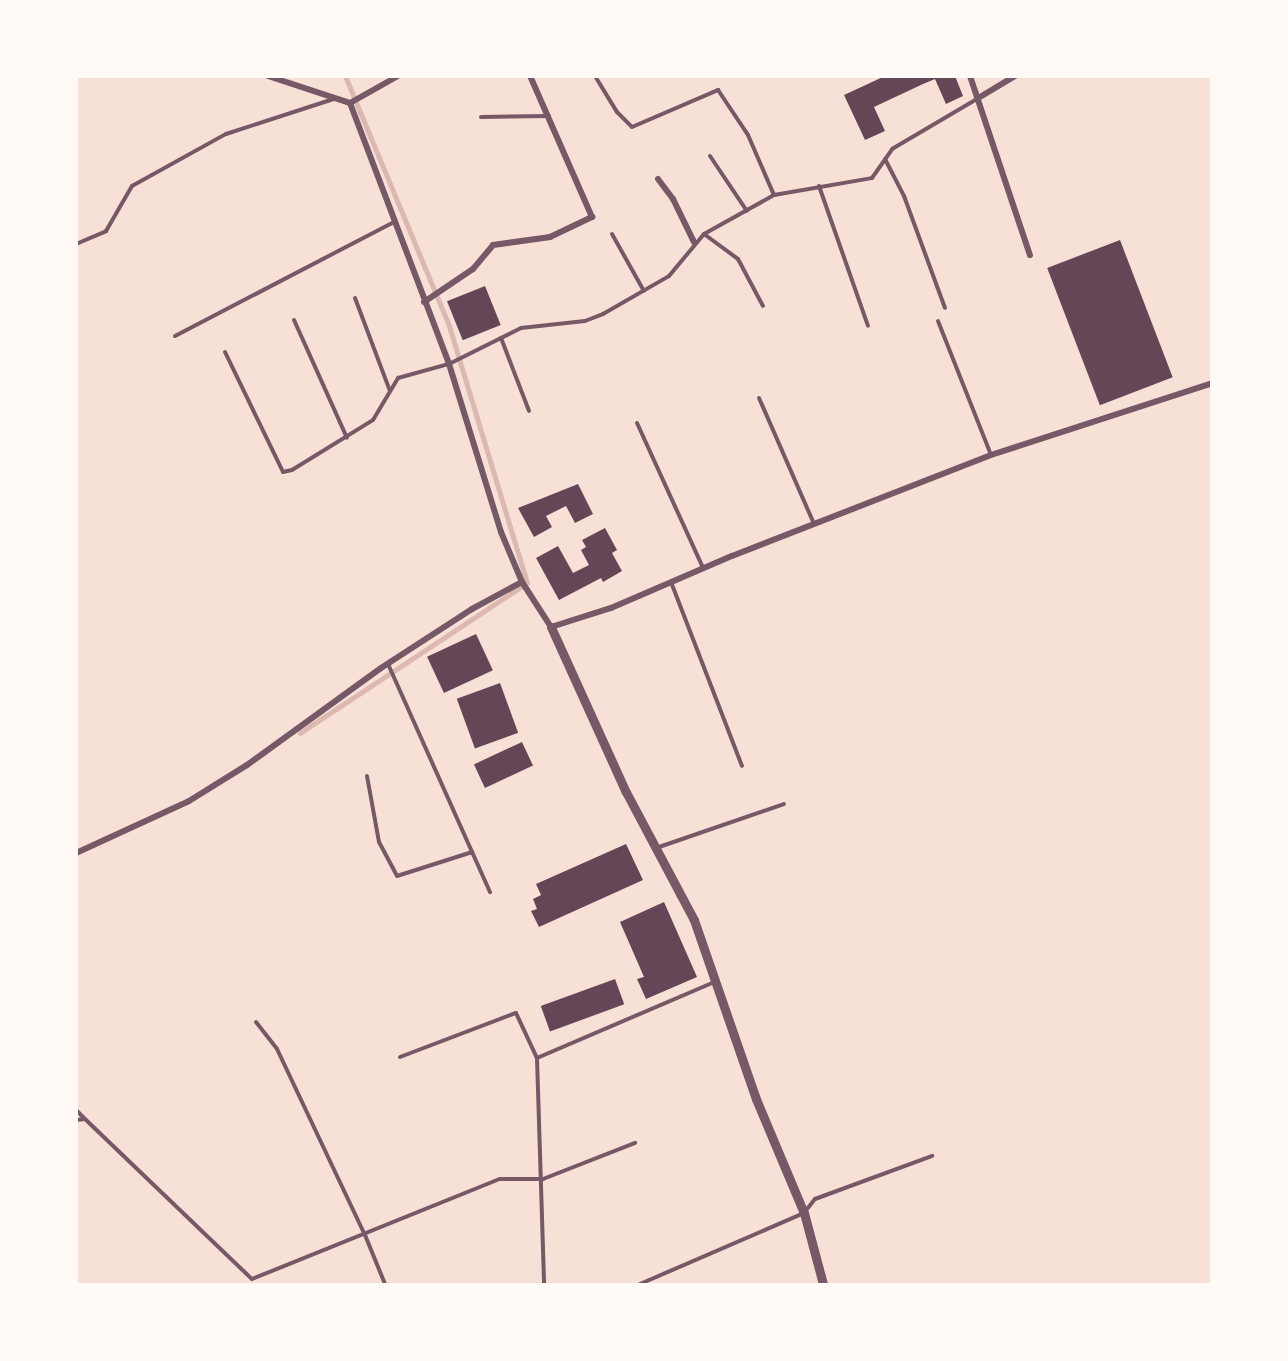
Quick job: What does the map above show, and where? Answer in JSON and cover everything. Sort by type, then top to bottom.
[{"type":"street","points":[[268,76],[350,103],[449,364],[491,501],[522,582],[551,627],[626,792],[659,847],[694,920],[756,1099],[804,1213],[823,1284]]},
{"type":"street","points":[[350,103],[398,76]]},
{"type":"street","points":[[424,302],[472,268],[493,245],[550,237],[592,217],[530,76]]},
{"type":"street","points":[[970,76],[980,97],[1030,255]]},
{"type":"street","points":[[980,97],[1015,76]]},
{"type":"street","points":[[658,179],[673,199],[694,242]]},
{"type":"street","points":[[551,627],[611,608],[703,569],[991,455],[1212,383]]},
{"type":"street","points":[[76,853],[189,801],[248,765],[388,664],[472,609],[522,582]]},
{"type":"lane","points":[[595,76],[616,112],[632,127],[718,90],[748,135],[774,195]]},
{"type":"lane","points":[[225,352],[283,472],[347,438],[373,420],[398,378],[449,364],[521,328],[585,321],[669,276],[688,255],[694,242],[704,234],[774,195],[872,178],[892,149],[980,97]]},
{"type":"lane","points":[[76,244],[106,231],[132,186],[226,134],[337,98]]},
{"type":"lane","points":[[481,117],[549,116]]},
{"type":"lane","points":[[710,156],[747,211]]},
{"type":"lane","points":[[885,159],[904,196],[945,308]]},
{"type":"lane","points":[[819,186],[868,327]]},
{"type":"lane","points":[[174,336],[394,222]]},
{"type":"lane","points":[[612,234],[644,291]]},
{"type":"lane","points":[[704,234],[738,259],[763,306]]},
{"type":"lane","points":[[355,298],[390,391]]},
{"type":"lane","points":[[294,320],[347,438]]},
{"type":"lane","points":[[938,321],[991,455]]},
{"type":"lane","points":[[501,338],[529,411]]},
{"type":"lane","points":[[759,398],[814,525]]},
{"type":"lane","points":[[637,423],[703,569]]},
{"type":"lane","points":[[671,582],[742,766]]},
{"type":"lane","points":[[388,664],[490,892]]},
{"type":"lane","points":[[366,776],[379,842],[397,876],[472,852]]},
{"type":"lane","points":[[659,847],[784,804]]},
{"type":"lane","points":[[537,1058],[714,981]]},
{"type":"lane","points":[[399,1057],[516,1013],[537,1058],[543,1179],[544,1284]]},
{"type":"lane","points":[[256,1022],[277,1049],[365,1235],[385,1284]]},
{"type":"lane","points":[[76,1110],[252,1279],[500,1179],[543,1179],[635,1143]]},
{"type":"lane","points":[[76,1120],[85,1119]]},
{"type":"lane","points":[[640,1284],[804,1213],[816,1199],[932,1156]]},
{"type":"building","points":[[885,76],[955,76],[963,96],[946,104],[935,79],[923,84],[874,107],[885,131],[865,140],[844,95]]},
{"type":"building","points":[[1120,240],[1173,377],[1100,405],[1047,268]]},
{"type":"building","points":[[485,286],[501,325],[463,340],[447,301]]},
{"type":"building","points":[[578,484],[593,514],[575,523],[566,506],[546,516],[552,527],[534,537],[518,508]]},
{"type":"building","points":[[605,528],[617,550],[612,553],[622,571],[603,582],[601,578],[559,600],[536,558],[558,546],[573,573],[589,565],[581,550],[586,547],[582,540]]},
{"type":"building","points":[[476,634],[493,670],[444,693],[427,657]]},
{"type":"building","points":[[500,683],[518,733],[475,749],[457,699]]},
{"type":"building","points":[[522,742],[533,766],[485,788],[474,764]]},
{"type":"building","points":[[626,844],[643,880],[539,927],[531,911],[537,909],[533,899],[541,895],[536,884]]},
{"type":"building","points":[[664,902],[697,977],[646,999],[637,979],[644,977],[620,922]]},
{"type":"building","points":[[615,979],[624,1004],[550,1031],[541,1006]]},
{"type":"waterway","points":[[300,733],[527,583],[449,326],[345,76]]}]
